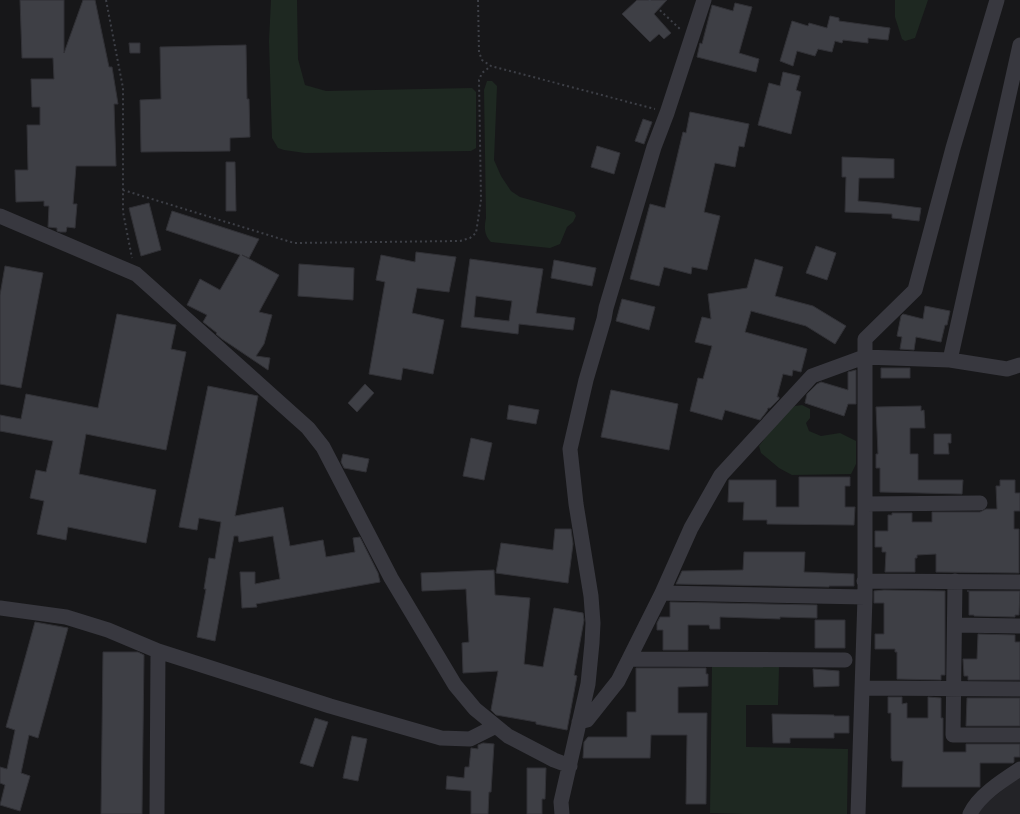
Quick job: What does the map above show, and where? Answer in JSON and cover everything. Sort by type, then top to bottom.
[{"type":"street","points":[[562,814],[561,802],[570,766],[578,722],[588,684],[593,623],[590,589],[576,504],[570,449],[586,380],[606,308],[654,147],[692,40],[704,0]]},
{"type":"street","points":[[858,814],[865,597],[865,339],[915,290],[953,148],[996,0]]},
{"type":"street","points":[[950,360],[1020,45]]},
{"type":"street","points":[[0,216],[136,274],[261,384],[312,432],[323,447],[391,578],[455,685],[475,709],[508,736],[554,760],[570,766]]},
{"type":"street","points":[[578,722],[587,720],[618,681],[662,593],[691,528],[721,475],[812,376],[864,357],[950,360],[1007,370],[1020,365]]},
{"type":"street","points":[[865,504],[980,503]]},
{"type":"street","points":[[864,581],[1020,582]]},
{"type":"street","points":[[956,581],[953,735],[1020,735]]},
{"type":"street","points":[[662,593],[865,597]]},
{"type":"street","points":[[0,608],[66,617],[108,630],[158,651],[330,706],[441,738],[470,739],[496,726]]},
{"type":"street","points":[[955,625],[1020,626]]},
{"type":"street","points":[[157,814],[158,651]]},
{"type":"street","points":[[629,659],[844,660]]},
{"type":"street","points":[[862,688],[1020,688]]},
{"type":"street","points":[[970,814],[986,794],[1001,781],[1020,769]]},
{"type":"path","points":[[106,0],[123,88],[123,212],[136,274]]},
{"type":"path","points":[[478,0],[480,52],[482,60],[491,66],[667,113]]},
{"type":"path","points":[[649,0],[692,40]]},
{"type":"path","points":[[123,190],[294,243],[460,242],[470,238],[476,233],[481,200],[479,80],[482,73],[491,66]]},
{"type":"shaded area","points":[[271,0],[297,0],[298,59],[305,85],[326,91],[472,88],[476,92],[476,148],[471,151],[305,153],[278,148],[272,138],[269,41]]},
{"type":"shaded area","points":[[895,0],[928,0],[915,38],[905,41],[902,39],[895,17]]},
{"type":"shaded area","points":[[487,81],[492,81],[497,86],[494,160],[501,176],[511,191],[520,197],[574,212],[576,216],[573,222],[567,227],[560,244],[550,248],[491,242],[487,237],[485,228],[484,90]]},
{"type":"shaded area","points":[[802,405],[810,409],[810,418],[806,423],[809,431],[821,436],[840,433],[856,441],[856,464],[851,474],[792,475],[779,468],[761,453],[759,446],[785,412],[795,406]]},
{"type":"shaded area","points":[[712,666],[779,667],[778,705],[746,705],[746,747],[848,749],[847,814],[710,813]]},
{"type":"shaded area","points":[[1020,776],[1020,814],[977,814],[980,808]]},
{"type":"building","points":[[20,0],[64,0],[64,53],[83,0],[95,0],[109,67],[112,67],[118,104],[114,104],[116,166],[76,166],[73,204],[77,204],[75,228],[67,227],[66,232],[60,232],[57,231],[57,228],[48,227],[49,206],[44,206],[44,201],[16,202],[15,170],[28,170],[27,125],[40,125],[40,107],[32,107],[31,79],[54,79],[53,58],[22,58]]},
{"type":"building","points":[[637,0],[667,0],[654,14],[671,33],[664,39],[659,34],[650,42],[622,14]]},
{"type":"building","points":[[735,3],[752,7],[739,53],[759,59],[756,72],[697,57],[700,43],[702,44],[712,5],[733,11]]},
{"type":"building","points":[[830,16],[839,18],[839,21],[890,28],[888,40],[868,38],[868,43],[843,40],[842,43],[835,41],[832,52],[818,49],[815,56],[797,51],[793,66],[780,61],[792,21],[808,26],[809,23],[827,28]]},
{"type":"building","points":[[129,43],[140,43],[140,53],[130,53]]},
{"type":"building","points":[[246,45],[247,99],[249,99],[250,137],[230,138],[230,151],[141,152],[140,100],[161,99],[160,47]]},
{"type":"building","points":[[783,72],[800,76],[796,90],[801,92],[791,134],[758,125],[769,83],[780,86]]},
{"type":"building","points":[[690,112],[749,124],[744,147],[739,146],[735,167],[715,163],[704,212],[720,216],[707,270],[692,267],[691,274],[664,267],[659,286],[630,279],[650,204],[665,208],[683,132],[686,133]]},
{"type":"building","points":[[643,119],[652,122],[644,144],[635,141]]},
{"type":"building","points":[[597,146],[620,153],[614,174],[591,167]]},
{"type":"building","points":[[842,157],[894,159],[894,178],[859,178],[858,201],[921,208],[919,221],[892,218],[892,214],[845,212],[846,177],[842,177]]},
{"type":"building","points":[[226,162],[235,162],[236,211],[226,211]]},
{"type":"building","points":[[149,203],[161,250],[141,256],[129,208]]},
{"type":"building","points":[[172,211],[259,239],[249,258],[242,255],[279,275],[259,312],[272,315],[264,344],[256,356],[270,358],[268,370],[216,334],[217,333],[203,322],[207,315],[187,305],[200,279],[220,290],[240,255],[166,230]]},
{"type":"building","points":[[816,246],[836,253],[827,280],[806,273]]},
{"type":"building","points":[[416,252],[456,257],[449,292],[417,288],[412,313],[444,320],[433,374],[403,368],[401,380],[369,374],[385,282],[376,280],[381,255],[415,262]]},
{"type":"building","points":[[470,259],[543,269],[536,313],[575,318],[573,330],[519,324],[518,334],[461,327]],"holes":[[[476,296],[512,301],[509,321],[474,317]]]},
{"type":"building","points":[[755,259],[783,267],[775,296],[813,306],[846,326],[835,344],[806,326],[751,311],[745,332],[807,349],[801,372],[793,370],[792,376],[783,374],[777,397],[779,397],[779,399],[770,408],[768,408],[760,420],[725,410],[722,420],[690,411],[698,378],[703,379],[712,346],[695,342],[702,317],[711,319],[708,294],[747,288]]},
{"type":"building","points":[[554,260],[596,268],[592,286],[551,278]]},
{"type":"building","points":[[299,264],[354,268],[353,300],[298,296]]},
{"type":"building","points":[[5,266],[43,273],[21,388],[0,384],[0,295]]},
{"type":"building","points":[[622,299],[655,307],[649,330],[616,321]]},
{"type":"building","points":[[925,306],[950,311],[941,342],[916,337],[914,350],[900,349],[902,337],[897,336],[901,316],[903,314],[923,319]]},
{"type":"building","points":[[117,314],[176,325],[171,349],[186,352],[166,450],[86,434],[79,474],[156,490],[146,543],[68,527],[66,540],[37,534],[44,501],[30,498],[36,470],[46,472],[53,441],[0,431],[0,415],[21,419],[26,394],[98,408]]},
{"type":"building","points":[[881,368],[910,368],[910,378],[881,378]]},
{"type":"building","points":[[856,370],[856,404],[848,404],[844,416],[805,403],[807,394],[821,382],[848,390],[848,372]]},
{"type":"building","points":[[365,384],[374,393],[357,412],[348,403]]},
{"type":"building","points":[[208,386],[258,396],[235,516],[283,507],[290,546],[323,540],[326,557],[355,552],[353,538],[360,537],[378,573],[380,582],[256,604],[257,607],[242,608],[240,572],[255,572],[255,584],[280,579],[273,536],[239,542],[238,536],[234,536],[215,641],[197,637],[206,589],[204,589],[209,558],[215,559],[221,522],[199,518],[197,530],[179,527]]},
{"type":"building","points":[[611,390],[678,404],[669,450],[601,437]]},
{"type":"building","points":[[509,405],[539,410],[536,424],[507,419]]},
{"type":"building","points":[[921,406],[921,411],[924,410],[925,428],[910,428],[910,454],[918,454],[918,480],[963,480],[962,494],[880,492],[880,468],[876,468],[876,454],[878,454],[876,407]]},
{"type":"building","points":[[934,434],[951,434],[951,443],[948,443],[949,454],[934,454]]},
{"type":"building","points":[[471,438],[492,443],[484,480],[463,476]]},
{"type":"building","points":[[343,454],[369,459],[366,472],[344,468],[341,462]]},
{"type":"building","points":[[799,477],[850,477],[850,486],[845,486],[845,507],[855,507],[854,525],[767,524],[767,520],[743,520],[744,502],[728,502],[729,480],[776,480],[776,507],[799,507]]},
{"type":"building","points":[[1000,480],[1015,480],[1015,493],[1020,493],[1020,511],[1014,511],[1014,529],[1019,529],[1019,573],[936,572],[936,554],[917,555],[917,558],[915,558],[915,572],[885,572],[886,552],[882,552],[882,547],[875,547],[875,531],[888,531],[888,515],[892,515],[892,513],[912,513],[912,522],[932,522],[932,512],[980,512],[986,509],[997,509],[996,486],[1000,486]]},
{"type":"building","points":[[555,529],[571,529],[573,544],[568,583],[496,573],[501,543],[553,550]]},
{"type":"building","points":[[744,552],[805,552],[804,572],[854,574],[854,586],[829,587],[676,584],[682,571],[743,570]]},
{"type":"building","points":[[494,570],[495,595],[530,598],[524,664],[543,667],[554,608],[583,613],[584,620],[574,675],[577,676],[567,730],[536,724],[536,722],[496,715],[491,710],[498,671],[463,673],[462,643],[469,642],[466,589],[422,591],[421,573]]},
{"type":"building","points":[[874,591],[945,591],[945,675],[941,675],[941,680],[897,679],[897,652],[895,652],[895,649],[875,649],[875,634],[884,634],[884,603],[874,603]]},
{"type":"building","points":[[969,591],[1020,591],[1019,615],[1015,615],[1015,617],[969,615]]},
{"type":"building","points":[[670,602],[817,605],[817,618],[780,617],[780,619],[720,617],[720,629],[710,629],[709,625],[688,625],[688,650],[663,650],[663,630],[657,630],[657,623],[660,617],[670,617]]},
{"type":"building","points":[[815,620],[845,620],[845,648],[815,648]]},
{"type":"building","points":[[35,622],[68,628],[38,738],[29,735],[21,773],[30,776],[20,811],[0,805],[5,785],[0,783],[0,767],[7,769],[15,730],[6,727]]},
{"type":"building","points":[[978,634],[1015,635],[1015,642],[1020,642],[1020,680],[968,680],[968,676],[964,676],[963,659],[977,659]]},
{"type":"building","points":[[103,652],[138,652],[144,655],[142,814],[101,814]]},
{"type":"building","points":[[636,668],[706,668],[706,674],[708,674],[708,686],[678,687],[678,713],[707,713],[706,804],[686,804],[687,735],[651,735],[650,758],[583,758],[584,742],[588,737],[627,737],[627,712],[636,712]]},
{"type":"building","points":[[813,669],[839,671],[839,686],[814,687]]},
{"type":"building","points":[[888,697],[902,697],[902,704],[907,703],[907,718],[928,718],[928,697],[941,698],[941,718],[943,718],[943,752],[966,752],[966,744],[1020,744],[1020,757],[1014,757],[1013,763],[980,763],[980,787],[902,787],[903,761],[892,761],[891,758],[891,713],[888,713]]},
{"type":"building","points":[[967,698],[1020,698],[1020,726],[966,726]]},
{"type":"building","points":[[772,714],[849,716],[849,733],[834,733],[834,738],[790,738],[790,743],[773,743]]},
{"type":"building","points":[[315,718],[328,722],[313,767],[300,763]]},
{"type":"building","points":[[352,736],[367,739],[358,781],[343,778]]},
{"type":"building","points":[[483,743],[494,744],[488,814],[471,814],[471,791],[446,789],[447,776],[464,778],[465,767],[469,767],[471,748],[478,749],[478,745]]},
{"type":"building","points":[[527,768],[546,768],[545,799],[542,799],[542,814],[527,814]]}]
